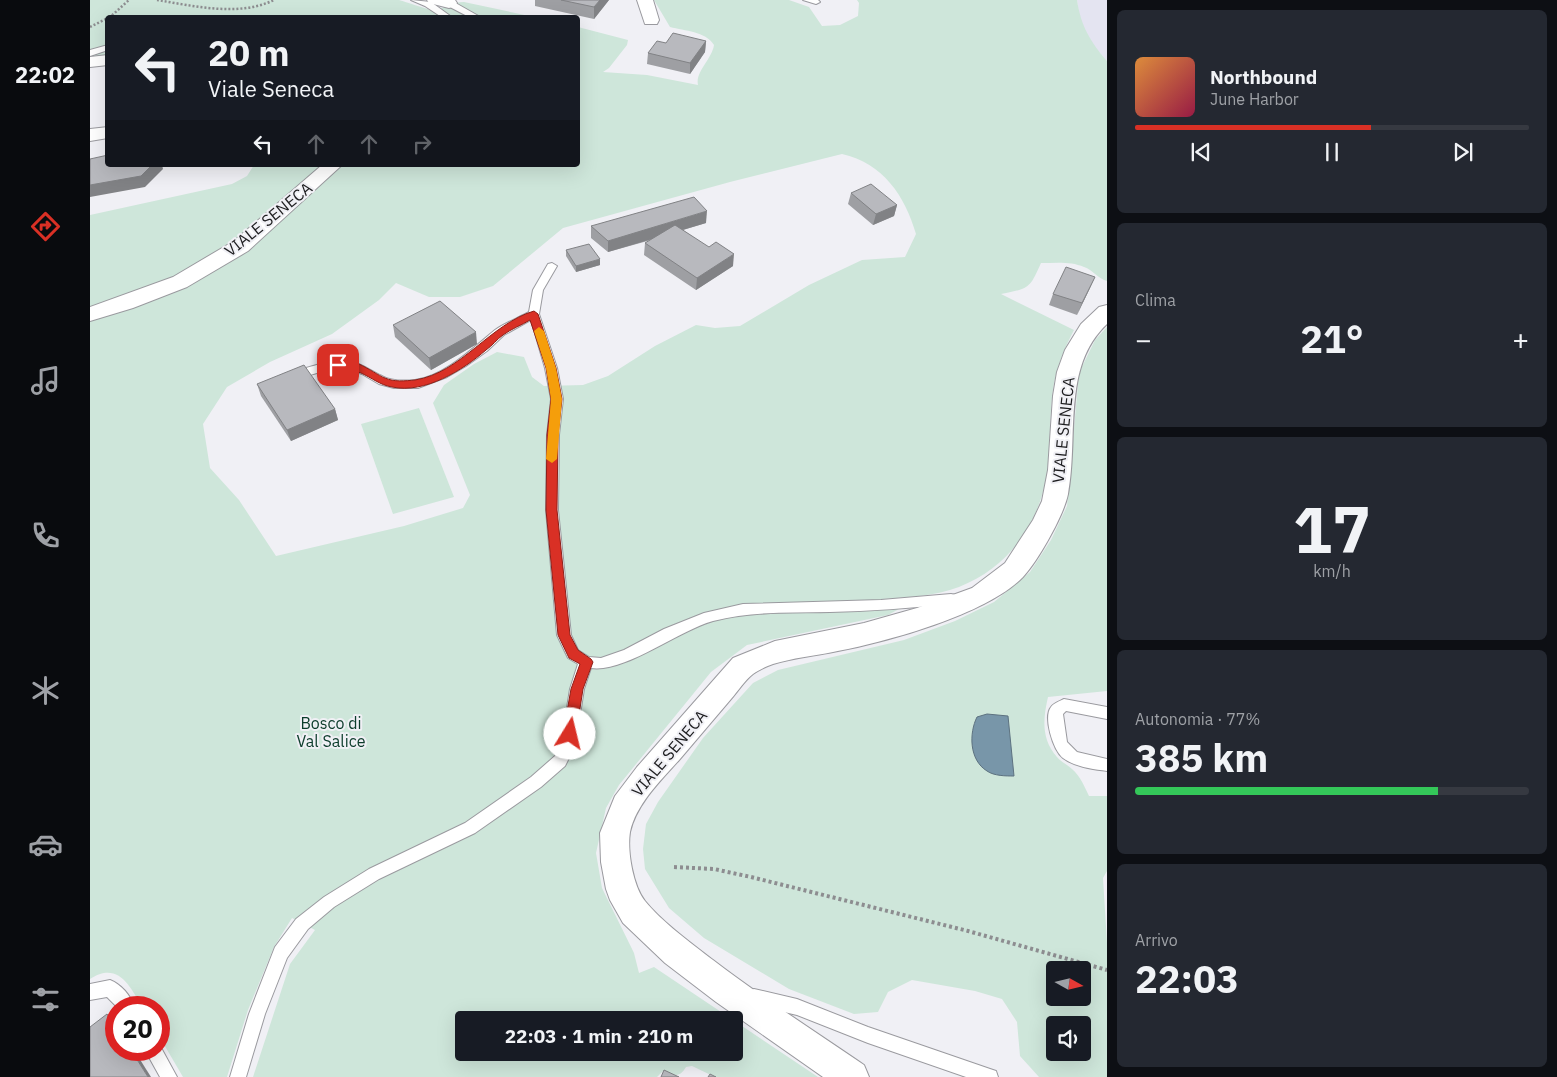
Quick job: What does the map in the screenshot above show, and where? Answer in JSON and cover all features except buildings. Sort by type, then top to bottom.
[{"type":"street","points":[[645,0],[650,20]]},
{"type":"street","points":[[90,62],[105,60]]},
{"type":"street","name":"VIALE SENECA","points":[[90,314],[126,303],[180,282],[241,246],[331,167]]},
{"type":"street","name":"VIALE SENECA","points":[[852,1077],[727,991],[676,952],[634,912],[622,889],[616,862],[615,833],[625,806],[646,776],[743,666],[758,657],[784,650],[873,634],[917,620],[982,594],[1016,568],[1046,522],[1056,496],[1067,378],[1074,353],[1083,334],[1107,312]]},
{"type":"lane","points":[[415,0],[469,15]]},
{"type":"lane","points":[[807,0],[816,2]]},
{"type":"lane","points":[[90,53],[105,48]]},
{"type":"lane","points":[[238,1077],[257,1014],[281,953],[302,924],[329,902],[374,874],[470,828],[536,782],[560,761],[568,746],[577,689],[586,662],[574,654],[564,635],[552,510],[551,471],[556,399],[551,368],[534,314],[538,290],[552,266]]},
{"type":"lane","points":[[310,371],[327,366],[349,365],[366,371],[380,380],[394,384],[418,384],[443,374],[462,363],[483,348],[500,332],[534,314]]},
{"type":"lane","name":"VIALE SENECA","points":[[586,662],[601,664],[629,654],[669,633],[709,617],[744,609],[930,602],[982,594]]},
{"type":"lane","points":[[1107,713],[1064,705],[1056,711],[1059,745],[1068,756],[1107,765]]},
{"type":"lane","points":[[90,992],[110,988],[119,996]]},
{"type":"lane","points":[[727,991],[797,1007],[868,1035],[990,1077]]},
{"type":"lane","points":[[160,1061],[169,1077]]},
{"type":"path","points":[[112,15],[129,0]]},
{"type":"path","points":[[157,0],[244,8],[260,7],[274,0]]},
{"type":"path","points":[[90,27],[105,20]]},
{"type":"path","points":[[674,868],[714,869],[751,877],[968,931],[1107,970]]},
{"type":"shaded area","points":[[1077,0],[1107,0],[1107,61],[1093,45],[1080,21]]},
{"type":"green space","points":[[90,0],[399,0],[433,10],[464,2],[525,15],[105,15],[105,55],[90,57]]},
{"type":"green space","name":"Bosco di Val Salice","points":[[654,0],[789,0],[809,7],[822,26],[840,25],[858,16],[859,3],[857,0],[1077,0],[1087,33],[1107,61],[1107,281],[1079,265],[1041,263],[1034,278],[1027,286],[1023,289],[1001,294],[1074,330],[1062,356],[1054,383],[1047,473],[1037,510],[1029,527],[1006,556],[992,568],[977,579],[959,587],[931,594],[884,599],[897,601],[899,609],[888,615],[747,645],[711,672],[619,785],[606,808],[596,853],[602,888],[634,953],[639,973],[654,967],[720,1011],[455,1011],[455,1061],[743,1061],[743,1027],[818,1077],[715,1077],[692,1066],[686,1067],[682,1073],[677,1075],[663,1071],[657,1077],[253,1077],[290,964],[315,930],[292,918],[274,947],[248,1010],[227,1077],[183,1077],[170,1055],[170,996],[136,996],[128,984],[116,974],[100,974],[90,979],[90,215],[232,184],[247,176],[253,167],[580,167],[580,28],[628,40],[627,45],[609,68],[603,72],[647,75],[698,85],[701,70],[714,45],[700,34],[670,27]],"holes":[[[842,154],[856,158],[881,173],[890,183],[906,207],[916,234],[905,257],[862,260],[809,285],[740,326],[715,328],[696,325],[655,346],[608,376],[583,385],[544,386],[532,377],[524,357],[497,352],[474,364],[444,385],[433,403],[470,495],[463,508],[404,526],[276,556],[239,500],[210,468],[203,424],[227,387],[270,362],[332,334],[379,300],[396,283],[429,297],[460,297],[493,286],[563,228],[730,182]]]},
{"type":"green space","points":[[1107,327],[1107,691],[1048,697],[1044,721],[1046,736],[1052,750],[1059,759],[1078,775],[1089,796],[1107,796],[1107,871],[1103,878],[1107,943],[1107,1077],[1039,1077],[1020,1056],[1017,1022],[1002,999],[975,991],[912,980],[888,992],[878,1012],[854,1014],[789,989],[704,938],[669,908],[645,869],[643,849],[646,824],[658,802],[703,738],[753,683],[778,670],[904,640],[955,621],[994,602],[1030,572],[1051,540],[1067,506],[1079,373],[1095,340]]},
{"type":"green space","points":[[419,408],[454,497],[393,514],[361,424]]},
{"type":"water","points":[[987,714],[1008,716],[1014,776],[990,773],[977,760],[972,746],[974,723],[977,717]]},
{"type":"slow traffic","points":[[539,331],[551,368],[556,399],[552,459]]},
{"type":"route","points":[[338,365],[349,365],[366,371],[380,380],[394,384],[418,384],[443,374],[462,363],[483,348],[500,332],[534,314],[551,368],[556,399],[551,471],[552,510],[564,635],[574,654],[586,662],[577,689],[570,734]]}]
